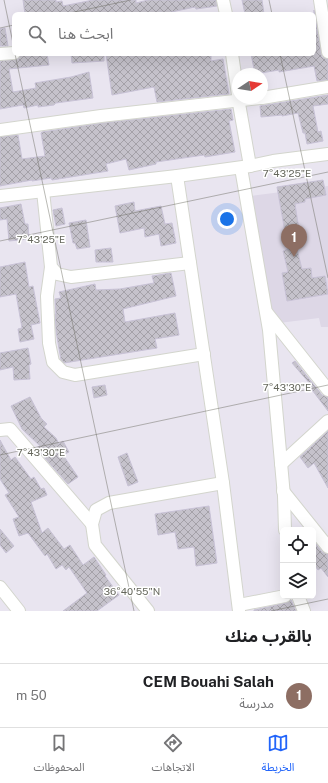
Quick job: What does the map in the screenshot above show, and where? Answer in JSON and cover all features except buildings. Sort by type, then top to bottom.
[{"type":"street","points":[[223,0],[226,12]]},
{"type":"street","points":[[320,0],[328,52]]},
{"type":"street","points":[[0,54],[12,52]]},
{"type":"street","points":[[232,56],[234,68]]},
{"type":"street","points":[[268,97],[328,87]]},
{"type":"street","points":[[0,130],[232,99]]},
{"type":"street","points":[[239,104],[269,330],[281,464],[285,527]]},
{"type":"street","points":[[0,196],[177,176],[328,154]]},
{"type":"street","points":[[177,176],[204,354],[239,608],[280,597]]},
{"type":"street","points":[[43,191],[51,267],[47,296],[49,343],[53,362],[63,372],[75,374],[204,354]]},
{"type":"street","points":[[51,267],[57,274],[71,277],[190,262]]},
{"type":"street","points":[[266,312],[328,390]]},
{"type":"street","points":[[281,464],[328,421]]},
{"type":"street","points":[[0,430],[10,430],[92,524]]},
{"type":"street","points":[[148,611],[95,545],[92,524],[96,510],[109,503],[222,483]]},
{"type":"street","points":[[283,491],[328,547]]},
{"type":"street","points":[[0,587],[19,611]]},
{"type":"street","points":[[299,599],[304,611]]},
{"type":"shaded area","points":[[328,186],[328,327],[321,327],[319,318],[271,324],[251,196]]},
{"type":"place","name":"CEM Bouahi Salah","points":[[294,257]]}]
